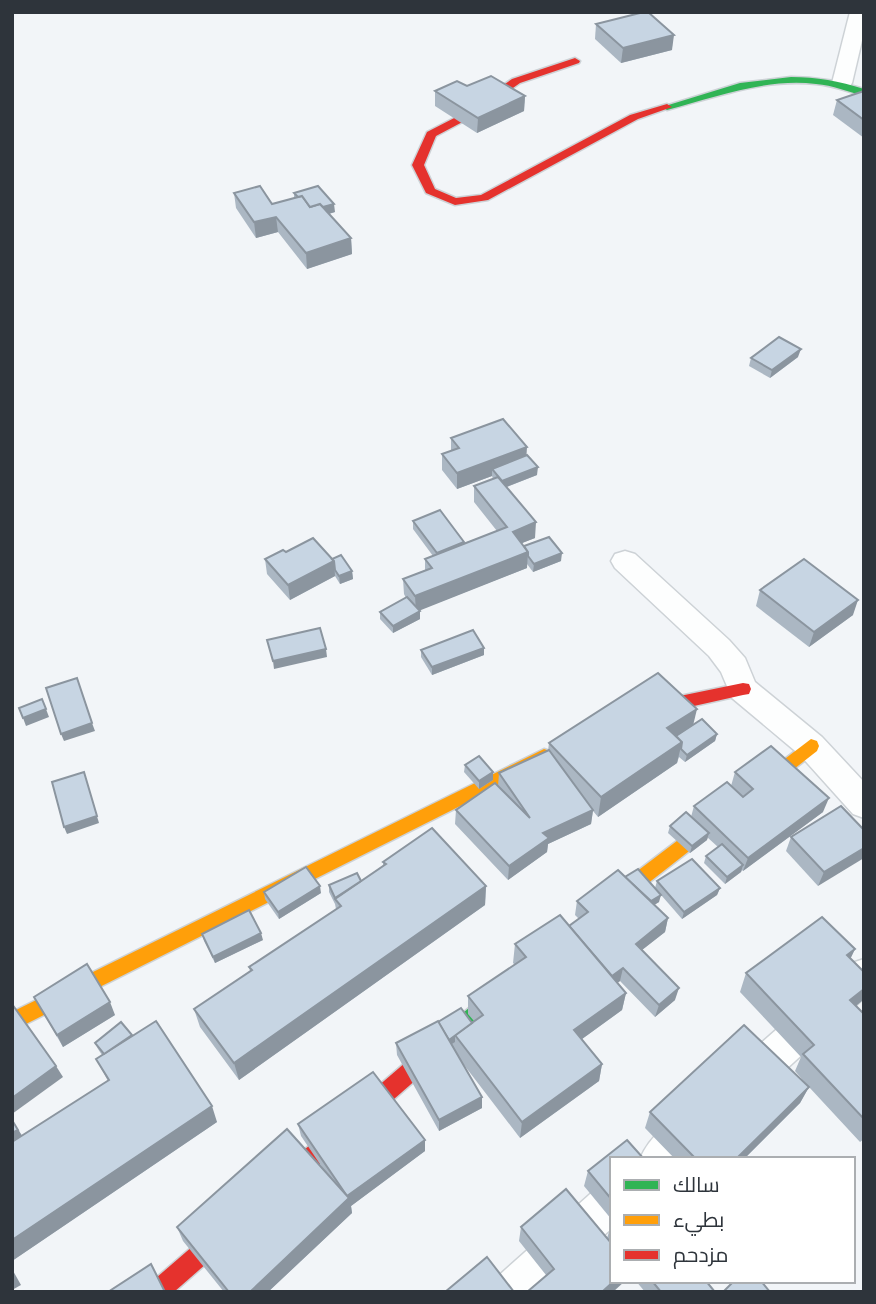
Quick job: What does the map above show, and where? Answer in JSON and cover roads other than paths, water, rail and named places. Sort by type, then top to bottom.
[{"type":"street","points":[[842,83],[859,12]]},
{"type":"street","points":[[575,61],[516,81],[466,116],[431,134],[418,165],[430,191],[454,202],[484,198],[634,117],[740,85],[814,79],[842,83],[864,93]]},
{"type":"street","points":[[625,561],[719,649],[734,666],[743,688],[811,746],[864,804]]},
{"type":"street","points":[[617,719],[629,713],[743,688]]},
{"type":"street","points":[[596,913],[811,746]]},
{"type":"street","points":[[12,1022],[556,750]]},
{"type":"street","points":[[156,1292],[522,975]]},
{"type":"street","points":[[661,1157],[864,975]]},
{"type":"street","points":[[510,1292],[610,1203]]}]
